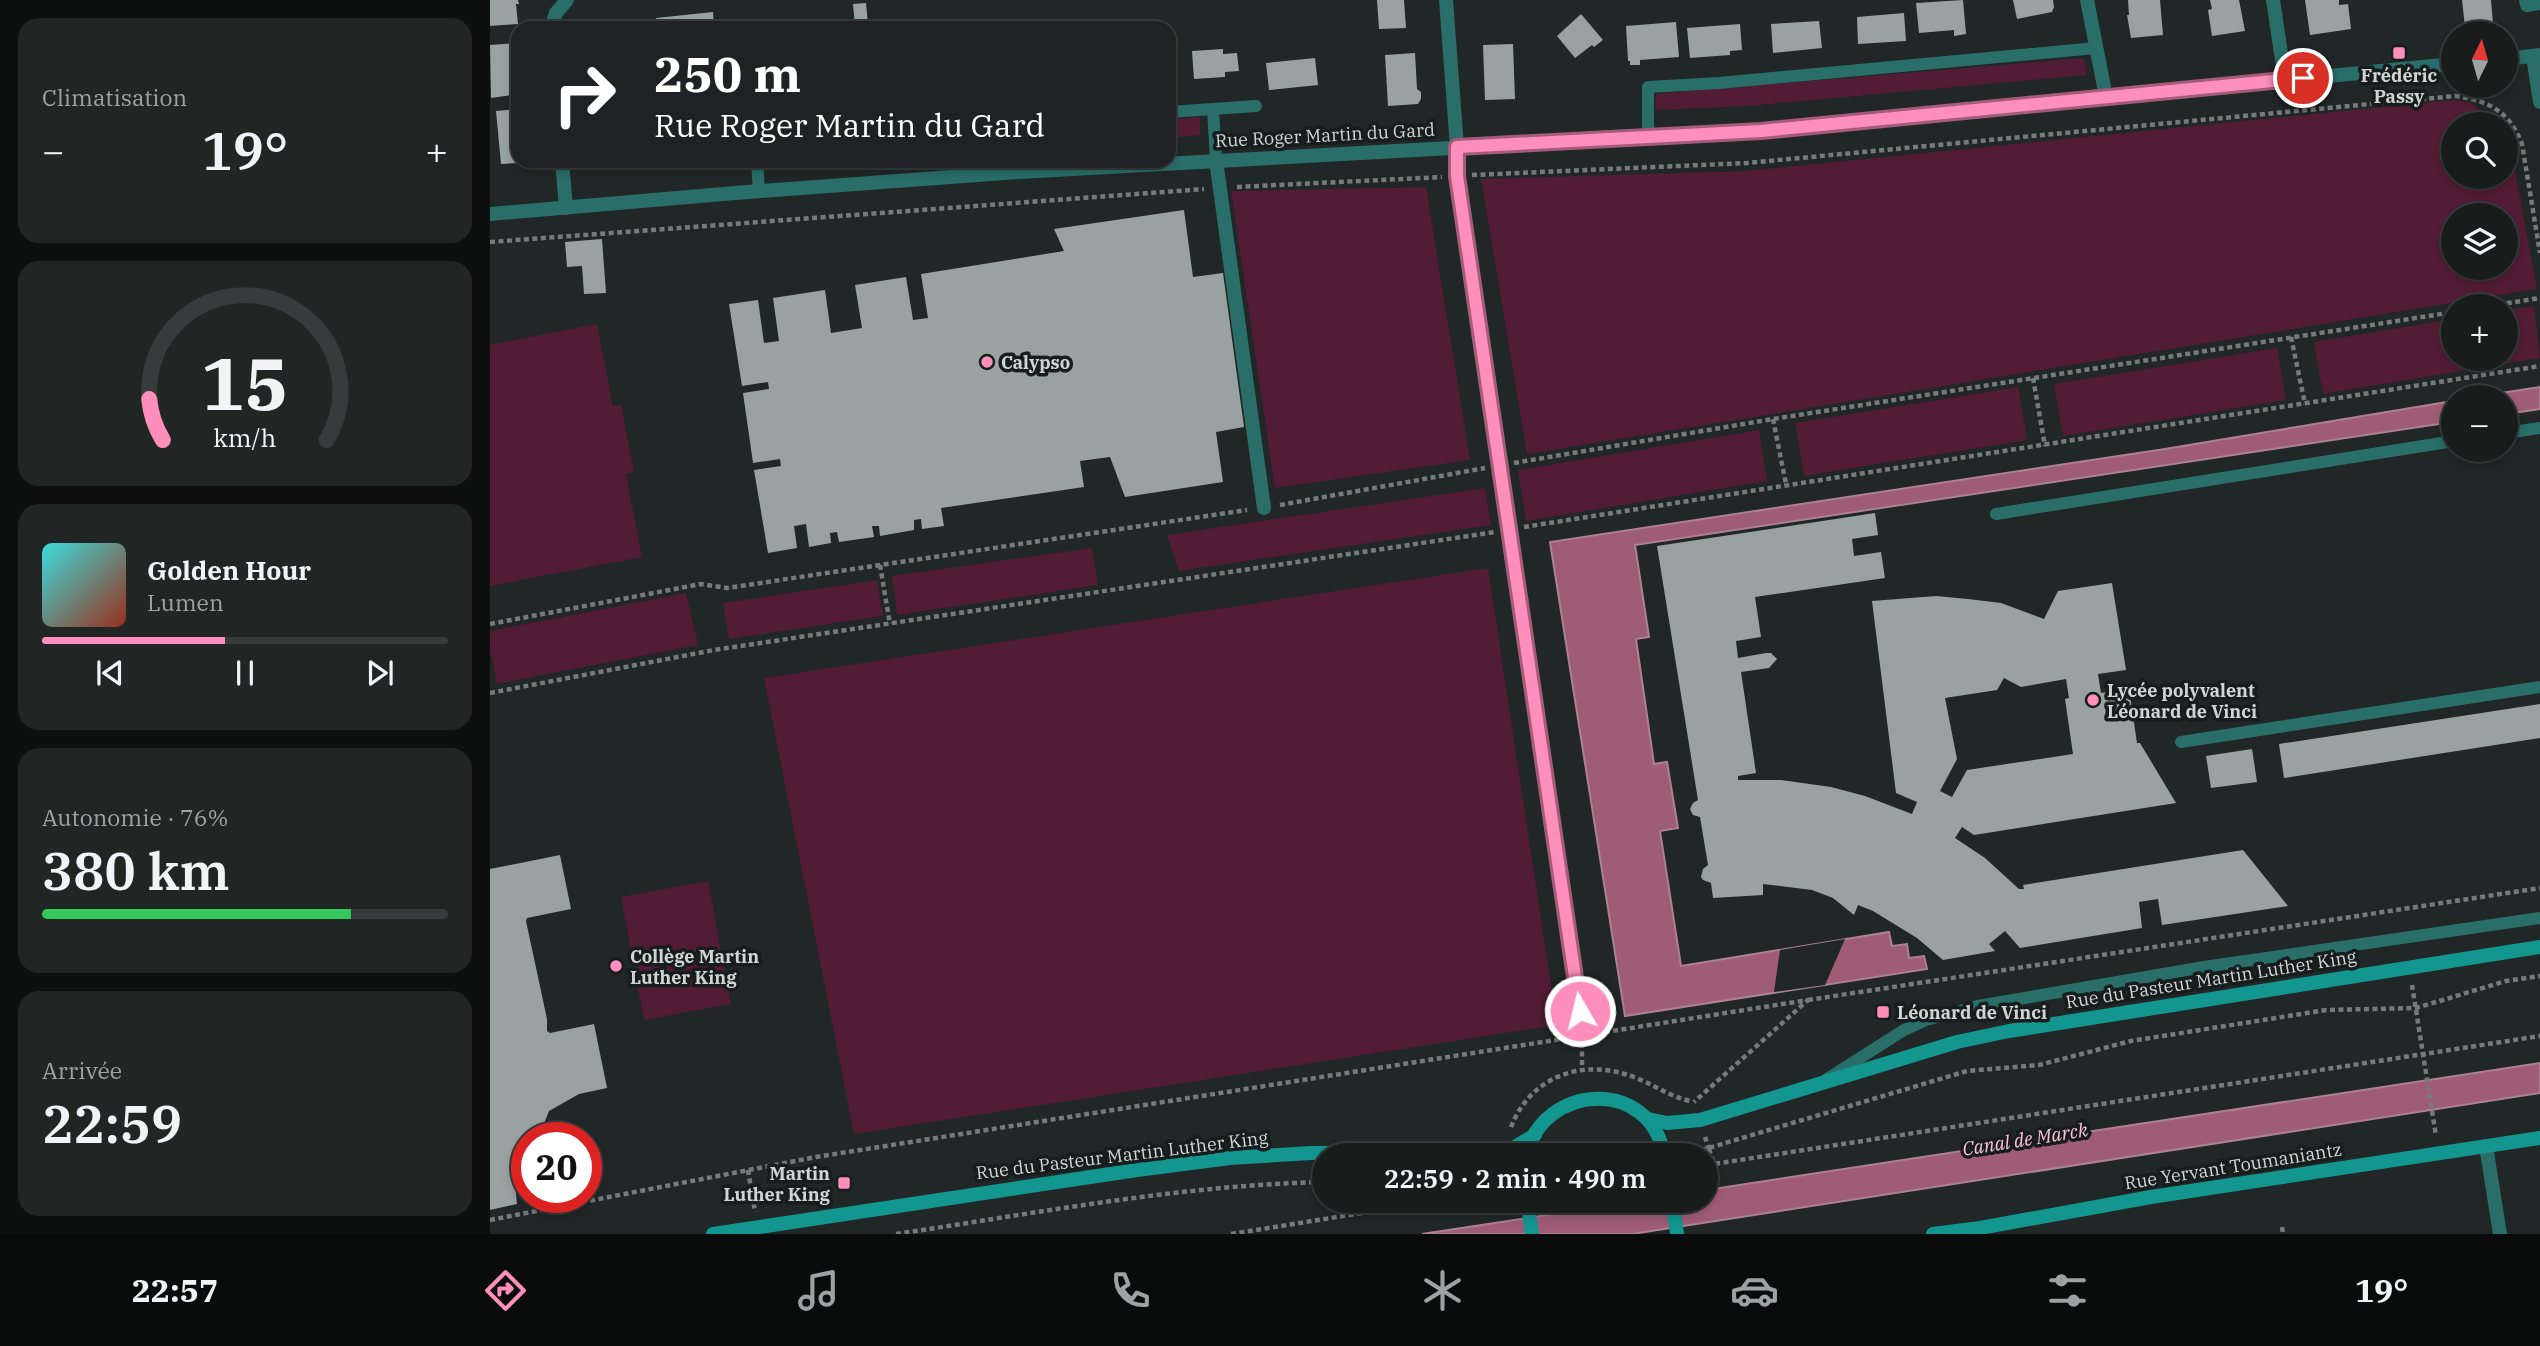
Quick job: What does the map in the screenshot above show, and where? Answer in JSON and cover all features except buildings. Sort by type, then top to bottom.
[{"type":"street","points":[[553,21],[556,13],[567,0]]},
{"type":"street","points":[[1446,0],[1457,147]]},
{"type":"street","points":[[2087,0],[2106,97]]},
{"type":"street","points":[[2273,0],[2284,80]]},
{"type":"street","points":[[2526,0],[2527,5],[2540,3]]},
{"type":"street","points":[[2518,58],[2536,56],[2540,102]]},
{"type":"street","name":"Rue Roger Martin du Gard","points":[[1176,163],[1761,131],[2441,65]]},
{"type":"street","points":[[1216,160],[1264,508]]},
{"type":"street","points":[[563,168],[566,208]]},
{"type":"street","name":"Rue Roger Martin du Gard","points":[[490,214],[759,191],[1098,168]]},
{"type":"street","name":"Rue du Pasteur Martin Luther King","points":[[1648,1118],[1667,1123],[1700,1120],[1958,1042],[2010,1031],[2540,947]]},
{"type":"street","points":[[1531,1143],[1546,1119],[1557,1111],[1577,1101],[1604,1098],[1624,1104],[1648,1118],[1661,1143]]},
{"type":"street","name":"Rue du Pasteur Martin Luther King","points":[[713,1234],[1230,1158],[1311,1153],[1496,1151],[1513,1148],[1535,1135]]},
{"type":"street","name":"Rue Yervant Toumaniantz","points":[[1933,1234],[2151,1197],[2540,1138]]},
{"type":"street","points":[[2486,1146],[2500,1234]]},
{"type":"street","points":[[1529,1213],[1532,1234]]},
{"type":"street","points":[[1674,1213],[1677,1234]]},
{"type":"lane","points":[[1648,137],[1648,87],[1719,83],[2096,48]]},
{"type":"lane","points":[[1176,112],[1256,106]]},
{"type":"lane","points":[[1213,109],[1216,160]]},
{"type":"lane","points":[[1457,147],[1457,176],[1580,1011]]},
{"type":"lane","points":[[757,168],[759,191]]},
{"type":"lane","points":[[2518,431],[2540,428]]},
{"type":"lane","points":[[1996,514],[2441,444]]},
{"type":"lane","points":[[2180,742],[2540,687]]},
{"type":"lane","points":[[1818,1084],[1904,1030],[1978,1006],[2204,967],[2540,918]]},
{"type":"path","points":[[490,242],[1219,188],[1747,163],[2455,96],[2477,99],[2495,108],[2511,121],[2522,144],[2540,253]]},
{"type":"path","points":[[2518,302],[2540,298]]},
{"type":"path","points":[[490,624],[701,584],[727,588],[1264,508],[1773,419],[2441,314]]},
{"type":"path","points":[[2291,337],[2305,404]]},
{"type":"path","points":[[2033,378],[2045,446]]},
{"type":"path","points":[[1773,419],[1786,484]]},
{"type":"path","points":[[880,565],[890,624]]},
{"type":"path","points":[[490,1220],[857,1150],[2540,888]]},
{"type":"path","points":[[1718,1146],[1967,1071],[2039,1065],[2121,1043],[2326,1010],[2416,1008],[2506,981],[2540,976]]},
{"type":"path","points":[[1707,1143],[1694,1102],[1808,1000]]},
{"type":"path","points":[[1583,1035],[1583,1069]]},
{"type":"path","points":[[1718,1163],[2540,1036]]},
{"type":"path","points":[[2424,1061],[2434,1120]]},
{"type":"path","points":[[748,1170],[757,1227]]},
{"type":"path","points":[[896,1234],[1196,1190],[1312,1182]]},
{"type":"path","points":[[1231,1234],[1362,1213]]},
{"type":"path","points":[[2282,1227],[2283,1234]]},
{"type":"shaded area","points":[[2084,58],[2087,75],[1748,106],[1655,110],[1656,94]]},
{"type":"shaded area","points":[[2453,100],[2470,102],[2482,112],[2441,112],[2441,189],[2518,187],[2537,289],[2506,294],[2441,294],[2441,305],[1527,454],[1481,179],[1746,171]]},
{"type":"shaded area","points":[[1200,117],[1200,135],[1176,137],[1176,119]]},
{"type":"shaded area","points":[[1426,187],[1470,460],[1275,488],[1231,191]]},
{"type":"shaded area","points":[[2534,306],[2540,358],[2518,362],[2518,308]]},
{"type":"shaded area","points":[[2441,321],[2441,371],[2462,371],[2323,394],[2314,342]]},
{"type":"shaded area","points":[[597,324],[613,406],[621,405],[634,472],[626,474],[642,557],[490,586],[490,345]]},
{"type":"shaded area","points":[[2277,348],[2286,400],[2063,436],[2054,384]]},
{"type":"shaded area","points":[[2018,387],[2027,440],[1804,476],[1795,423]]},
{"type":"shaded area","points":[[2540,387],[2540,409],[2518,412],[2518,390]]},
{"type":"shaded area","points":[[2441,403],[2441,424],[1635,545],[1649,637],[1636,639],[1654,764],[1667,762],[1678,828],[1660,831],[1681,966],[1889,932],[1892,946],[1907,944],[1909,958],[1924,956],[1927,969],[1625,1016],[1550,542],[2165,449]]},
{"type":"shaded area","points":[[1759,430],[1767,481],[1526,521],[1518,470]]},
{"type":"shaded area","points":[[1485,488],[1491,525],[1179,571],[1167,535]]},
{"type":"shaded area","points":[[1092,548],[1098,585],[897,615],[892,576]]},
{"type":"shaded area","points":[[1488,568],[1557,1025],[854,1134],[764,678]]},
{"type":"shaded area","points":[[877,580],[883,616],[729,639],[723,603]]},
{"type":"shaded area","points":[[686,593],[698,645],[497,684],[490,649],[490,631]]},
{"type":"shaded area","points":[[708,881],[731,1004],[644,1020],[621,897]]},
{"type":"shaded area","points":[[2540,1063],[2540,1093],[1632,1234],[1422,1234],[1561,1213],[1718,1213],[1718,1188]]},
{"type":"pier","points":[[1845,939],[1825,985],[1774,992],[1780,950]]},
{"type":"place","name":"Frédéric Passy","points":[[2399,53]]},
{"type":"place","name":"Calypso","points":[[987,362]]},
{"type":"place","name":"Lycée polyvalent Léonard de Vinci","points":[[2093,700]]},
{"type":"place","name":"Collège Martin Luther King","points":[[616,966]]},
{"type":"place","name":"Léonard de Vinci","points":[[1883,1012]]},
{"type":"place","name":"Martin Luther King","points":[[844,1183]]},
{"type":"route","points":[[1580,1011],[1457,176],[1457,147],[1761,131],[2303,78]]},
{"type":"water label","name":"Canal de Marck","points":[[2025,1139]]}]
